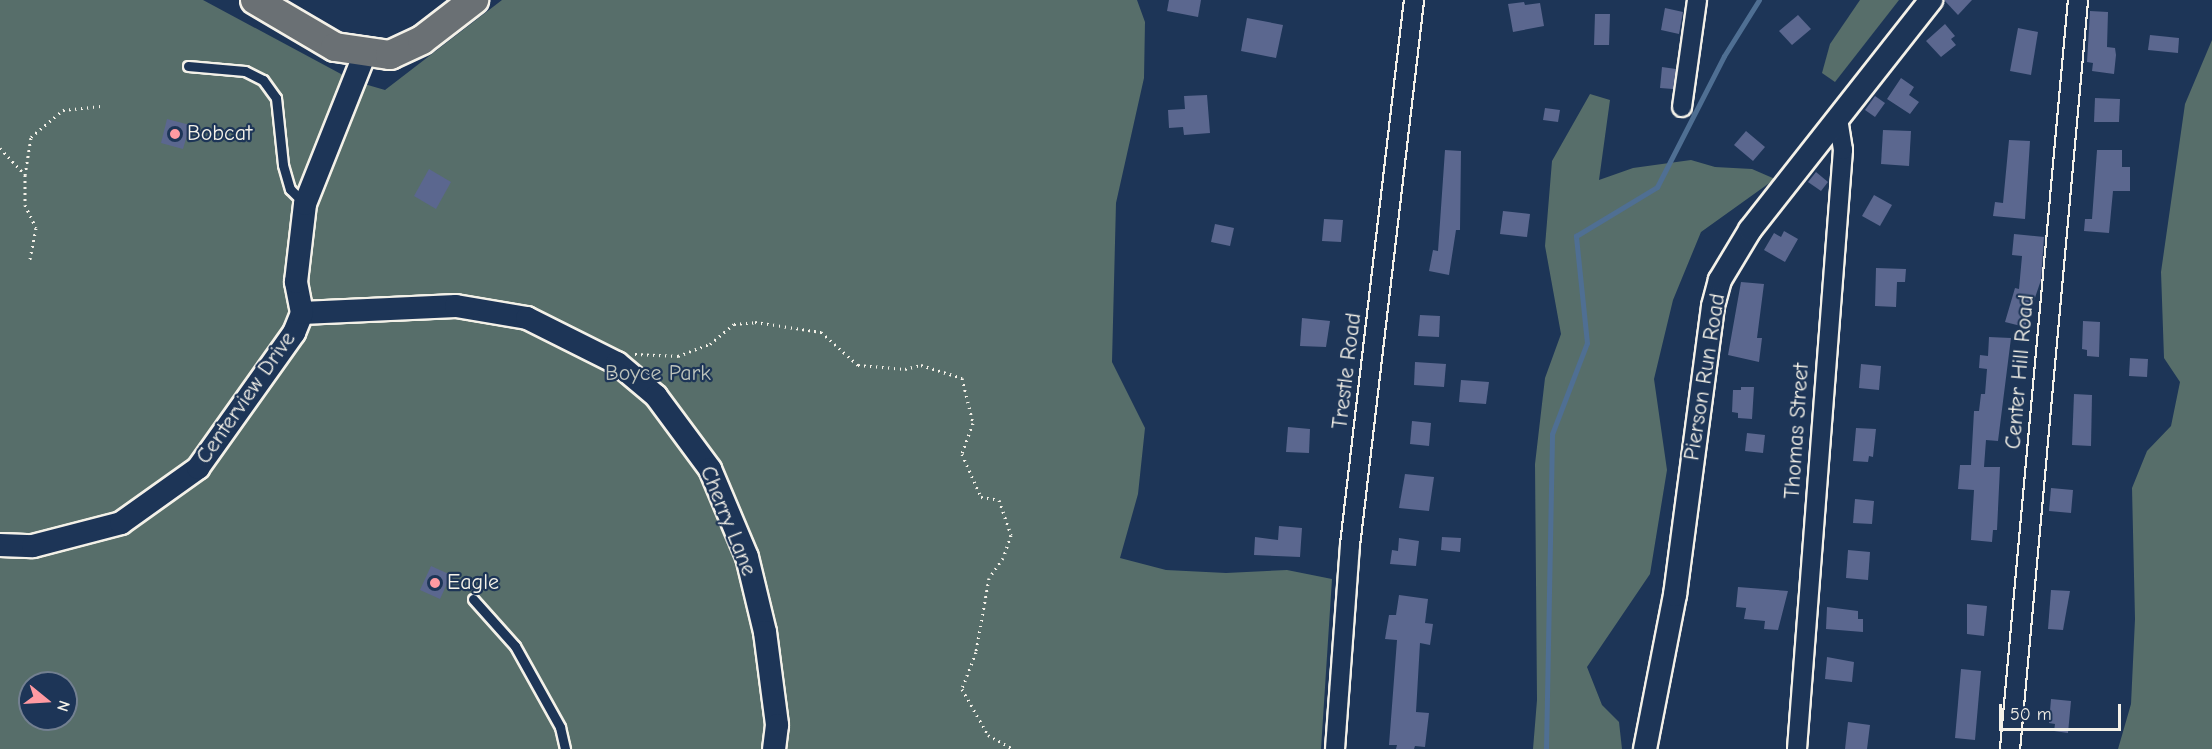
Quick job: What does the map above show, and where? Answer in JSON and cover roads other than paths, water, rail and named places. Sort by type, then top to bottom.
[{"type":"main road","points":[[255,0],[335,47],[390,55],[406,50],[474,0]]},
{"type":"street","name":"Trestle Road","points":[[1335,749],[1350,545],[1414,0]]},
{"type":"street","points":[[1682,107],[1697,0]]},
{"type":"street","name":"Pierson Run Road","points":[[1645,749],[1675,595],[1713,306],[1720,280],[1750,230],[1931,0]]},
{"type":"street","name":"Center Hill Road","points":[[2010,749],[2078,0]]},
{"type":"street","name":"Centerview Drive","points":[[0,545],[33,546],[121,523],[198,468],[294,333],[302,313],[296,282],[304,204],[365,53]]},
{"type":"street","name":"Thomas Street","points":[[1797,749],[1843,150],[1838,118]]},
{"type":"street","name":"Cherry Lane","points":[[302,313],[456,306],[527,318],[607,358],[656,396],[710,469],[747,557],[765,632],[777,725],[774,749]]},
{"type":"lane","points":[[188,66],[245,71],[263,80],[276,98],[283,165],[290,189],[304,204]]},
{"type":"lane","points":[[473,599],[515,646],[560,728],[565,749]]},
{"type":"waterway","points":[[1546,749],[1552,434],[1587,343],[1576,236],[1657,187],[1724,56],[1759,0]]},
{"type":"place","name":"Bobcat","points":[[175,134]]},
{"type":"place","name":"Eagle","points":[[435,583]]},
{"type":"park label","name":"Boyce Park","points":[[658,374]]}]
